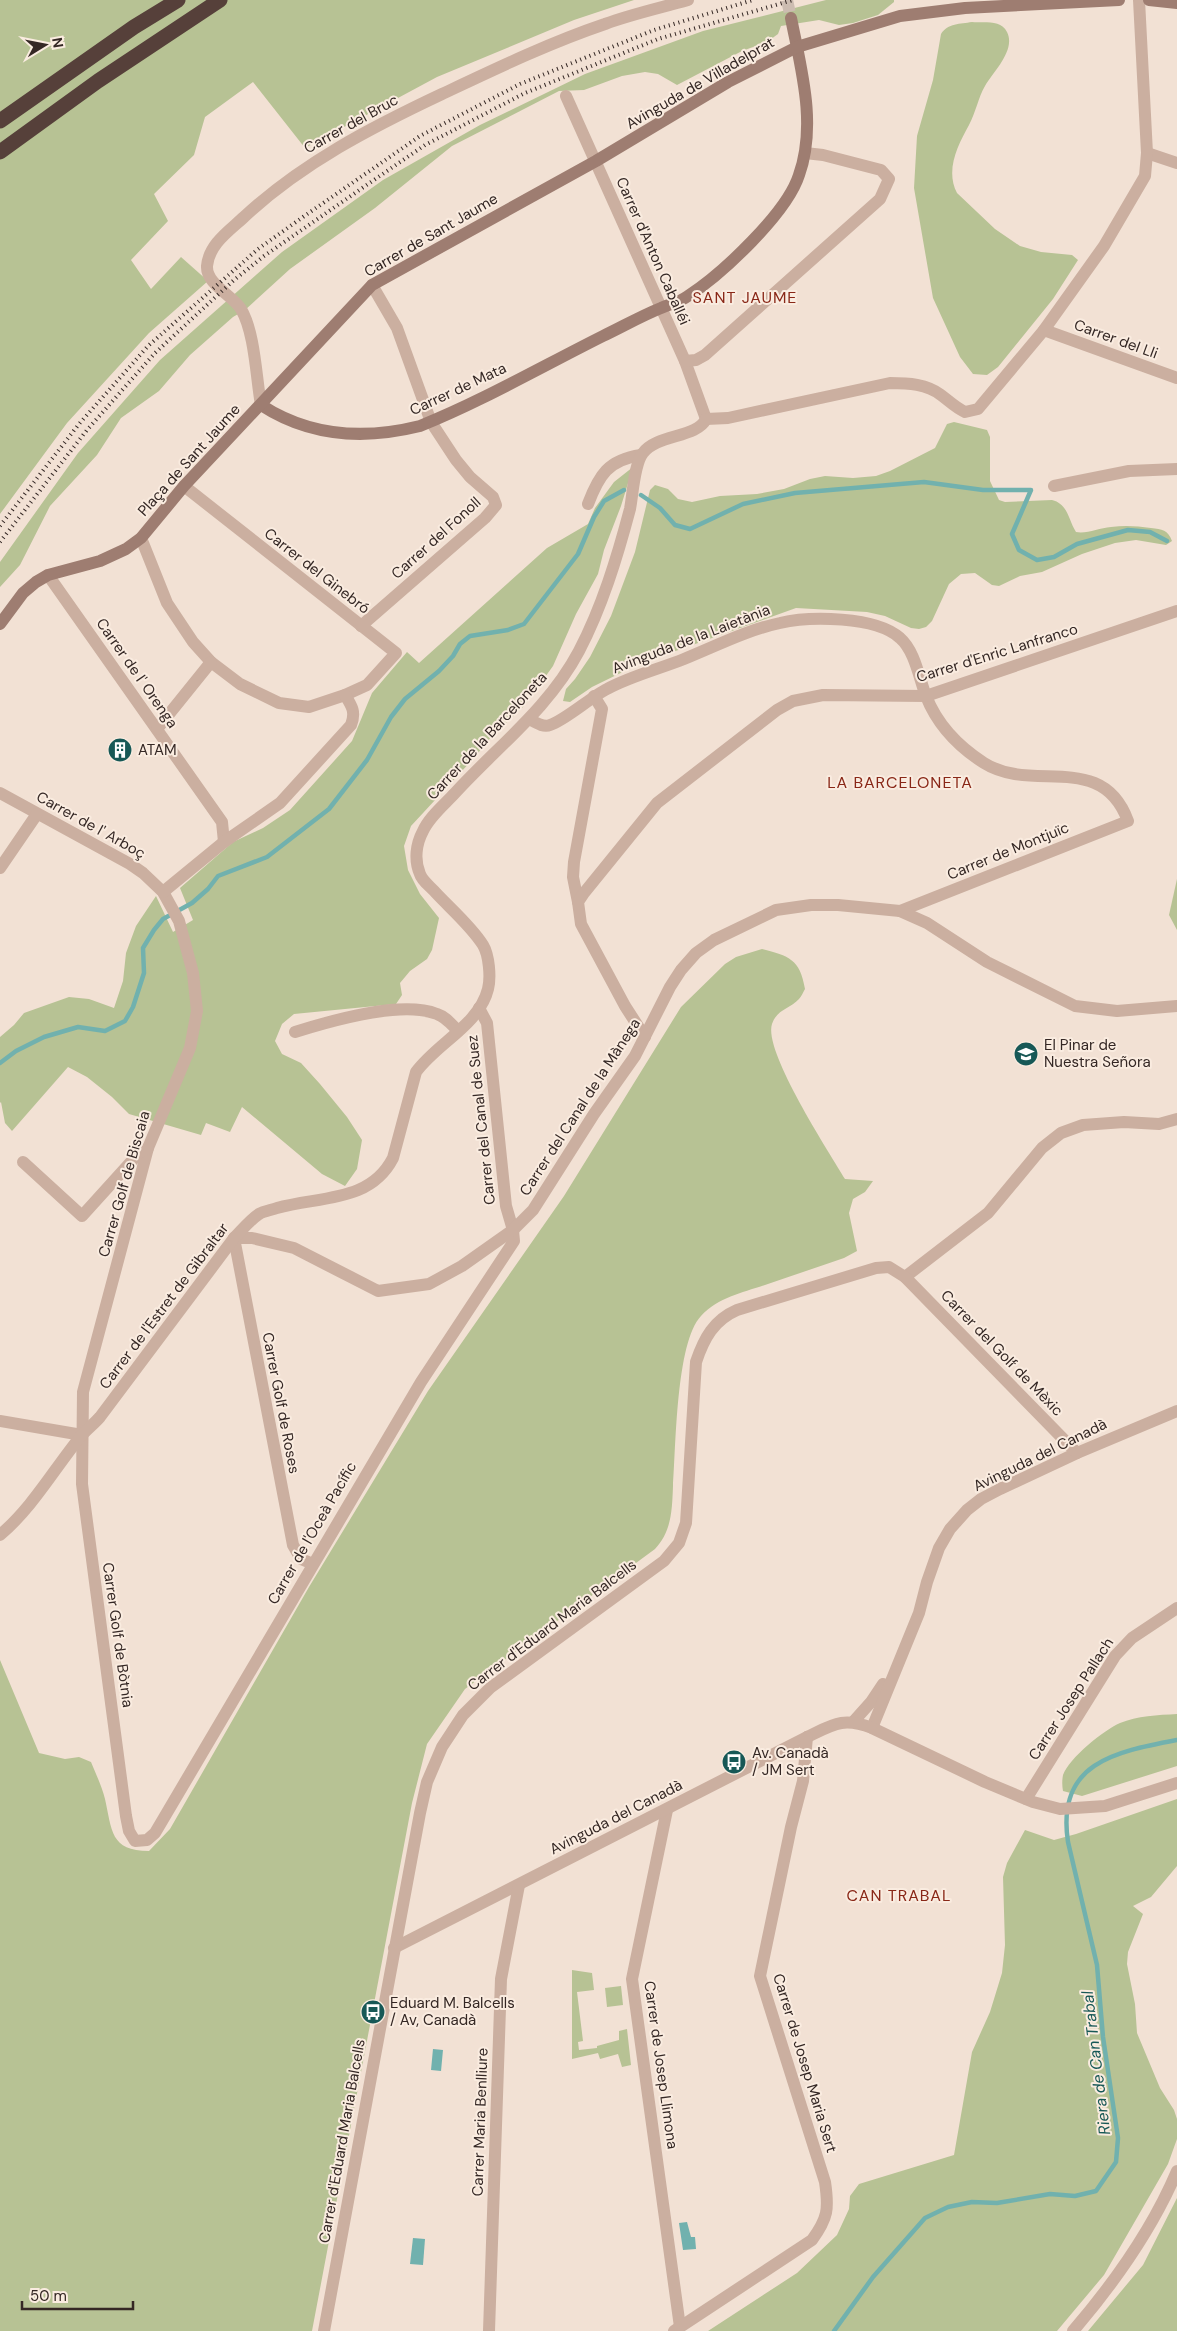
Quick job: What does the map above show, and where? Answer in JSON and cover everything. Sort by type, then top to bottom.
[{"type":"highway","points":[[0,121],[134,27],[178,0]]},
{"type":"highway","points":[[0,152],[98,81],[220,0]]},
{"type":"street","name":"Carrer del Bruc","points":[[261,404],[246,318],[238,304],[210,279],[207,268],[209,255],[215,244],[259,203],[315,162],[390,118],[509,62],[605,24],[688,0]]},
{"type":"street","name":"Avinguda de Villadelprat","points":[[596,161],[728,82],[797,47],[900,16],[965,8],[1119,0]]},
{"type":"street","points":[[588,504],[594,486],[603,473],[620,461],[641,455],[654,443],[702,426],[706,419],[728,418],[890,384],[906,383],[929,388],[939,393],[959,410],[971,412],[978,409],[1044,330],[1104,246],[1145,176],[1147,153],[1139,0]]},
{"type":"street","points":[[1150,0],[1177,3]]},
{"type":"street","name":"Carrer de Mata","points":[[261,404],[281,418],[338,434],[367,435],[396,432],[431,422],[659,308],[693,293],[754,239],[792,190],[799,177],[805,153],[807,131],[805,93],[791,18]]},
{"type":"street","name":"Carrer d'Anton Caballéi","points":[[566,96],[659,308],[685,361],[706,419]]},
{"type":"street","points":[[685,361],[696,360],[705,355],[880,199],[886,190],[889,179],[882,170],[823,155],[805,153]]},
{"type":"street","points":[[1147,153],[1177,163]]},
{"type":"street","name":"Carrer de Sant Jaume","points":[[261,404],[372,285],[596,161]]},
{"type":"street","name":"Carrer del Fonoll","points":[[361,626],[496,507],[496,501],[493,497],[460,466],[431,422],[397,328],[372,285]]},
{"type":"street","name":"Carrer del Lli","points":[[1044,330],[1177,378]]},
{"type":"street","name":"Plaça de Sant Jaume","points":[[48,575],[100,561],[126,549],[141,538],[184,486],[261,404]]},
{"type":"street","name":"Carrer de la Barceloneta","points":[[479,1008],[488,989],[488,960],[483,945],[420,876],[416,854],[423,829],[487,758],[529,718],[567,671],[594,621],[622,538],[641,455]]},
{"type":"street","points":[[1054,486],[1129,471],[1177,469]]},
{"type":"street","name":"Carrer del Ginebró","points":[[184,486],[396,653],[368,685],[344,695]]},
{"type":"street","points":[[141,538],[167,603],[193,642],[210,662],[240,684],[279,703],[309,707],[344,695],[352,706],[354,716],[352,725],[280,803],[224,842],[163,892]]},
{"type":"street","points":[[0,624],[23,593],[48,575]]},
{"type":"street","name":"Carrer de l' Orenga","points":[[48,575],[222,822],[224,842]]},
{"type":"street","name":"Carrer d'Enric Lanfranco","points":[[578,902],[657,803],[785,705],[793,701],[823,695],[926,696],[1177,611]]},
{"type":"street","name":"Avinguda de la Laietània","points":[[529,718],[538,724],[551,725],[594,696],[617,684],[763,627],[800,619],[817,618],[864,623],[889,631],[900,638],[913,659],[934,714],[958,743],[986,764],[1013,775],[1075,778],[1096,782],[1112,793],[1122,805],[1128,821]]},
{"type":"street","points":[[157,729],[210,662]]},
{"type":"street","points":[[594,696],[602,709],[574,862],[573,877],[581,924],[625,1006],[645,1037]]},
{"type":"street","name":"Carrer de l' Arboç","points":[[0,793],[130,864],[144,873],[163,892]]},
{"type":"street","points":[[0,868],[37,814]]},
{"type":"street","name":"Carrer de Montjuïc","points":[[900,911],[1128,821]]},
{"type":"street","name":"Carrer Golf de Biscaia","points":[[82,1435],[83,1392],[148,1148],[160,1115],[190,1048],[194,1029],[196,995],[193,974],[179,921],[163,892]]},
{"type":"street","name":"Carrer del Canal de la Mànega","points":[[234,1238],[252,1238],[294,1248],[378,1290],[418,1287],[436,1281],[462,1266],[513,1230],[533,1210],[594,1114],[636,1056],[670,987],[681,970],[696,954],[736,929],[776,910],[811,905],[838,905],[900,911],[927,923],[987,962],[1075,1006],[1117,1010],[1177,1006]]},
{"type":"street","name":"Carrer de l'Estret de Gibraltar","points":[[0,1535],[16,1522],[82,1435],[100,1417],[234,1238],[260,1213],[287,1205],[332,1199],[360,1191],[380,1177],[388,1168],[393,1158],[416,1072],[423,1062],[458,1031],[479,1008]]},
{"type":"street","name":"Carrer del Canal de Suez","points":[[479,1008],[487,1023],[506,1206],[513,1230]]},
{"type":"street","points":[[295,1032],[347,1017],[380,1012],[415,1010],[431,1012],[444,1017],[458,1031]]},
{"type":"street","points":[[1159,1124],[1177,1119]]},
{"type":"street","points":[[905,1276],[988,1213],[1042,1148],[1061,1134],[1083,1125],[1124,1122],[1177,1127]]},
{"type":"street","points":[[23,1162],[82,1216],[138,1153],[148,1148]]},
{"type":"street","name":"Carrer de l'Oceà Pacífic","points":[[132,1838],[138,1841],[147,1840],[155,1833],[421,1382],[514,1241],[513,1230]]},
{"type":"street","name":"Carrer Golf de Roses","points":[[234,1238],[293,1545],[301,1559],[313,1564]]},
{"type":"street","name":"Carrer d'Eduard Maria Balcells","points":[[324,2331],[394,1948],[427,1782],[442,1747],[463,1716],[490,1688],[664,1561],[679,1543],[686,1523],[696,1362],[704,1339],[714,1326],[725,1315],[737,1310],[876,1268],[889,1268],[905,1276]]},
{"type":"street","name":"Carrer del Golf de Mèxic","points":[[905,1276],[1076,1453]]},
{"type":"street","name":"Avinguda del Canadà","points":[[394,1948],[807,1737],[837,1723],[854,1721],[871,1702],[882,1685],[927,1582],[939,1548],[950,1529],[967,1510],[988,1495],[1076,1453],[1177,1411]]},
{"type":"street","points":[[0,1421],[82,1435]]},
{"type":"street","name":"Carrer Golf de Bòtnia","points":[[82,1435],[82,1484],[126,1816],[132,1838]]},
{"type":"street","name":"Avinguda del Canadà","points":[[872,1728],[919,1613],[927,1582]]},
{"type":"street","name":"Carrer Josep Pallach","points":[[1026,1799],[1115,1656],[1132,1638],[1177,1608]]},
{"type":"street","points":[[854,1721],[1026,1799],[1052,1808],[1080,1809],[1105,1806],[1177,1784]]},
{"type":"street","name":"Carrer de Josep Maria Sert","points":[[677,2329],[812,2240],[825,2222],[828,2200],[825,2182],[760,1976],[790,1827],[803,1781],[807,1737]]},
{"type":"street","name":"Carrer de Josep Llimona","points":[[667,1810],[632,1979],[677,2329]]},
{"type":"street","name":"Carrer Maria Benlliure","points":[[489,2331],[501,1979],[519,1885]]},
{"type":"street","points":[[1073,2331],[1100,2300],[1131,2258],[1177,2171]]},
{"type":"green space","points":[[0,0],[634,0],[574,20],[437,77],[305,148],[253,82],[205,117],[194,155],[154,194],[168,221],[131,260],[151,289],[181,257],[208,281],[149,333],[67,423],[0,514]]},
{"type":"green space","points":[[826,0],[894,0],[894,2],[878,15],[853,23],[839,25],[819,20],[781,26],[778,34],[767,42],[742,51],[677,85],[658,74],[645,72],[622,76],[584,90],[559,91],[452,146],[375,208],[290,269],[245,310],[233,317],[190,355],[159,391],[121,418],[97,455],[50,506],[20,565],[0,587],[0,562],[78,453],[160,360],[282,252],[383,180],[480,125],[585,74],[703,31]]},
{"type":"green space","points":[[972,22],[991,22],[1001,25],[1007,32],[1009,46],[1003,60],[985,86],[957,149],[952,175],[957,193],[995,229],[1020,246],[1041,252],[1072,255],[1078,260],[1053,299],[998,367],[987,375],[973,374],[960,357],[933,298],[914,188],[917,136],[933,80],[941,34],[951,26]]},
{"type":"green space","points":[[954,422],[987,430],[990,437],[990,481],[999,500],[1005,502],[1052,500],[1057,502],[1065,508],[1076,532],[1116,526],[1141,527],[1164,531],[1169,534],[1172,541],[1166,545],[1136,540],[1115,543],[1082,554],[1042,572],[1020,576],[999,586],[992,585],[975,573],[961,574],[949,584],[932,621],[926,627],[919,629],[911,628],[885,616],[867,612],[796,608],[639,664],[592,687],[570,702],[563,701],[566,689],[590,657],[611,616],[635,552],[650,490],[655,485],[668,489],[678,499],[692,502],[720,496],[757,494],[784,489],[810,479],[825,476],[853,478],[876,476],[935,448],[947,424]]},
{"type":"green space","points":[[633,467],[621,506],[604,550],[598,574],[576,614],[553,666],[525,705],[492,736],[411,826],[404,846],[408,870],[420,894],[439,918],[432,950],[427,959],[410,971],[400,983],[402,995],[396,1004],[294,1014],[282,1024],[275,1041],[282,1054],[301,1063],[320,1084],[347,1117],[362,1140],[357,1169],[345,1186],[322,1174],[242,1107],[230,1132],[206,1123],[201,1135],[129,1114],[112,1097],[87,1077],[68,1067],[12,1131],[5,1123],[0,1103],[0,1037],[24,1013],[69,997],[89,999],[114,1008],[123,981],[126,953],[136,926],[156,896],[173,932],[193,920],[180,888],[233,842],[263,828],[290,810],[352,741],[372,693],[407,652],[419,663],[547,548],[588,524],[595,508],[614,482]]},
{"type":"green space","points":[[1177,879],[1177,930],[1169,915]]},
{"type":"green space","points":[[762,949],[792,960],[800,971],[805,989],[801,997],[780,1012],[772,1024],[772,1037],[777,1056],[787,1078],[812,1125],[845,1179],[873,1181],[865,1192],[853,1199],[849,1213],[857,1251],[844,1258],[731,1296],[715,1304],[701,1316],[693,1329],[686,1348],[679,1396],[670,1519],[661,1542],[655,1549],[465,1689],[427,1744],[412,1803],[312,2331],[0,2331],[0,1660],[39,1753],[65,1759],[79,1757],[91,1762],[104,1794],[109,1820],[115,1837],[127,1847],[149,1851],[170,1829],[309,1587],[428,1391],[564,1196],[681,1007],[725,964],[736,957]]},
{"type":"green space","points":[[1177,1714],[1177,1766],[1082,1796],[1063,1791],[1063,1775],[1067,1768],[1079,1753],[1105,1732],[1120,1723],[1133,1719]]},
{"type":"green space","points":[[1177,1799],[1177,1866],[1151,1897],[1133,1906],[1143,1914],[1128,1952],[1127,1964],[1135,2004],[1137,2033],[1160,2088],[1174,2110],[1177,2119],[1177,2139],[1168,2164],[1104,2275],[1057,2331],[708,2331],[797,2273],[837,2235],[849,2209],[850,2196],[859,2184],[954,2155],[972,2052],[990,2012],[1002,1973],[1005,1945],[1003,1877],[1007,1863],[1025,1830],[1054,1840]]},
{"type":"green space","points":[[572,1970],[592,1973],[594,1990],[577,1992],[583,2041],[578,2042],[579,2050],[597,2048],[597,2046],[619,2040],[619,2031],[627,2029],[631,2065],[622,2067],[618,2054],[600,2059],[598,2053],[572,2059]]},
{"type":"green space","points":[[621,1986],[623,2005],[607,2007],[605,1988]]},
{"type":"green space","points":[[1177,2198],[1177,2331],[1088,2331],[1143,2265]]},
{"type":"water","points":[[433,2049],[443,2050],[441,2071],[431,2070]]},
{"type":"water","points":[[687,2222],[691,2237],[695,2237],[696,2249],[683,2250],[679,2223]]},
{"type":"water","points":[[413,2238],[425,2239],[423,2265],[410,2264]]},
{"type":"waterway","points":[[641,495],[660,508],[675,525],[690,529],[743,504],[795,493],[924,482],[983,490],[1031,490],[1012,534],[1019,550],[1037,560],[1054,557],[1077,544],[1128,530],[1150,532],[1167,541]]},
{"type":"waterway","points":[[0,1063],[16,1051],[44,1037],[78,1027],[105,1031],[125,1021],[133,1007],[144,973],[143,948],[163,919],[192,903],[208,889],[218,876],[267,857],[329,809],[367,760],[391,717],[405,699],[439,671],[453,656],[460,644],[470,636],[508,630],[524,624],[578,554],[594,517],[604,501],[624,490]]},
{"type":"waterway","name":"Riera de Can Trabal","points":[[834,2331],[873,2277],[925,2218],[948,2207],[972,2202],[997,2203],[1050,2194],[1075,2196],[1096,2191],[1116,2162],[1118,2138],[1103,2037],[1097,1965],[1068,1842],[1067,1815],[1071,1794],[1081,1778],[1094,1766],[1132,1750],[1177,1740]]},
{"type":"tunnel","points":[[787,0],[791,18]]},
{"type":"railway","points":[[0,526],[79,424],[148,346],[258,249],[303,217],[420,136],[520,84],[654,30],[753,0]]},
{"type":"railway","points":[[0,542],[87,430],[155,353],[234,280],[264,256],[425,145],[525,93],[658,39],[793,0]]},
{"type":"place","name":"ATAM","points":[[120,750]]},
{"type":"place","name":"El Pinar de Nuestra Señora","points":[[1026,1054]]},
{"type":"place","name":"Av. Canadà / JM Sert","points":[[734,1762]]},
{"type":"place","name":"Eduard M. Balcells / Av, Canadà","points":[[373,2012]]},
{"type":"district","name":"SANT JAUME","points":[[745,297]]},
{"type":"district","name":"LA BARCELONETA","points":[[900,782]]},
{"type":"district","name":"CAN TRABAL","points":[[899,1895]]}]
